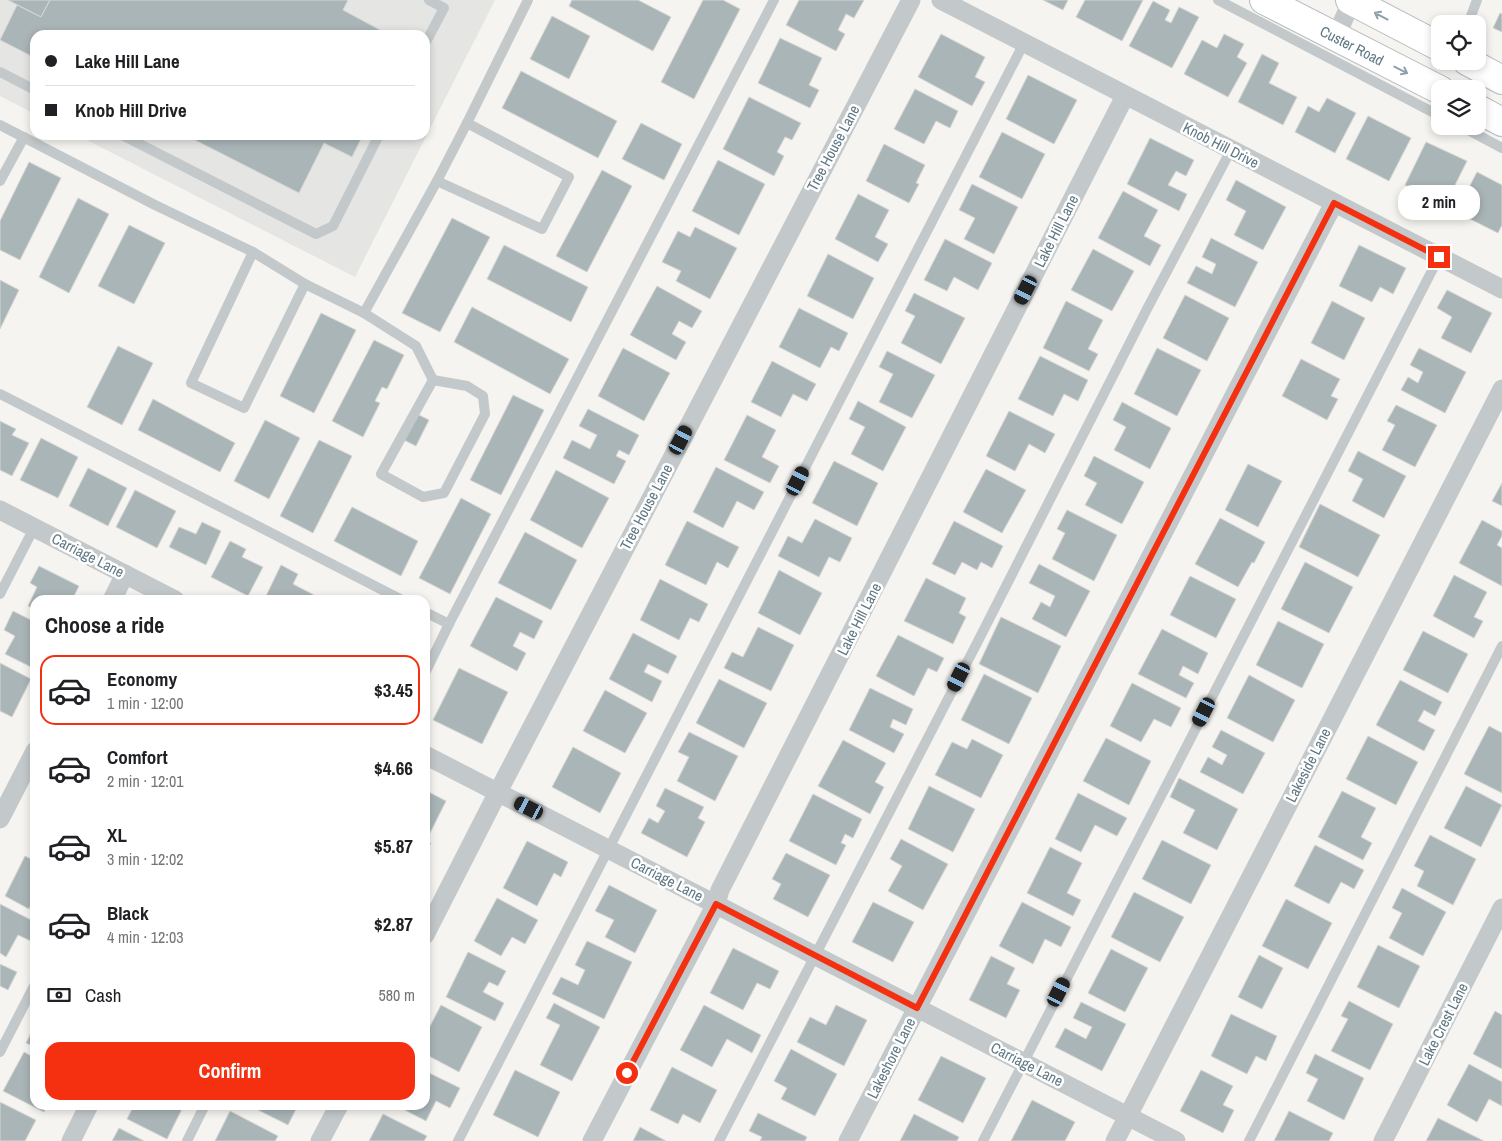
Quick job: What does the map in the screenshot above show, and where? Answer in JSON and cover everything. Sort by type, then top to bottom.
[{"type":"main road","name":"Custer Road","points":[[1264,0],[1431,85]]},
{"type":"main road","points":[[1351,0],[1431,42]]},
{"type":"main road","points":[[1484,70],[1502,80]]},
{"type":"main road","points":[[1486,114],[1502,122]]},
{"type":"street","name":"Tree House Lane","points":[[430,925],[911,0]]},
{"type":"street","name":"Knob Hill Drive","points":[[941,0],[1502,290]]},
{"type":"street","points":[[1336,37],[1351,0]]},
{"type":"street","name":"Lake Hill Lane","points":[[592,1141],[716,904],[720,890],[1125,96]]},
{"type":"street","name":"Lakeshore Lane","points":[[848,1141],[1334,203]]},
{"type":"street","name":"Lakeside Lane","points":[[1115,1141],[1502,388]]},
{"type":"street","name":"Carriage Lane","points":[[0,510],[165,595]]},
{"type":"street","points":[[114,595],[125,574]]},
{"type":"street","name":"Carriage Lane","points":[[430,757],[1176,1141]]},
{"type":"street","points":[[0,819],[30,760]]},
{"type":"street","name":"Lake Crest Lane","points":[[1383,1141],[1502,908]]},
{"type":"street","points":[[71,1141],[86,1110]]},
{"type":"street","points":[[320,1141],[336,1110]]},
{"type":"lane","points":[[430,0],[447,4],[430,35]]},
{"type":"lane","points":[[364,313],[437,181],[528,0]]},
{"type":"lane","points":[[430,663],[774,0]]},
{"type":"lane","points":[[1218,0],[1431,111]]},
{"type":"lane","points":[[1471,15],[1477,0]]},
{"type":"lane","points":[[458,1141],[1024,43]]},
{"type":"lane","points":[[0,72],[30,87]]},
{"type":"lane","points":[[437,181],[542,229],[569,177],[467,123]]},
{"type":"lane","points":[[0,125],[155,205],[253,252],[305,284],[364,313],[416,346],[433,380]]},
{"type":"lane","points":[[1478,135],[1502,148]]},
{"type":"lane","points":[[0,181],[24,137]]},
{"type":"lane","points":[[132,140],[316,234],[333,226],[376,140]]},
{"type":"lane","points":[[719,1141],[1147,309],[1231,150]]},
{"type":"lane","points":[[253,252],[191,383],[244,408],[305,284]]},
{"type":"lane","points":[[983,1141],[1439,257]]},
{"type":"lane","points":[[433,380],[467,386],[483,396],[485,414],[444,493],[423,497],[381,474],[433,380]]},
{"type":"lane","points":[[0,394],[392,595]]},
{"type":"lane","points":[[0,594],[34,528]]},
{"type":"lane","points":[[430,614],[449,624]]},
{"type":"lane","points":[[1249,1141],[1502,646]]},
{"type":"lane","points":[[0,1052],[30,994]]},
{"type":"lane","points":[[187,1141],[202,1110]]},
{"type":"shaded area","points":[[0,0],[495,0],[430,129],[430,30],[30,30],[30,111],[0,96]]},
{"type":"shaded area","points":[[87,140],[424,140],[355,277]]},
{"type":"building","points":[[8,0],[50,0],[41,17]]},
{"type":"building","points":[[50,0],[348,0],[343,10],[380,30],[30,30],[30,55],[0,40],[17,5],[41,17]]},
{"type":"building","points":[[572,0],[638,0],[671,17],[653,51],[569,6]]},
{"type":"building","points":[[703,0],[723,0],[740,9],[694,99],[661,82]]},
{"type":"building","points":[[799,0],[864,0],[854,18],[846,14],[838,30],[845,34],[836,51],[786,25]]},
{"type":"building","points":[[1043,0],[1068,0],[1063,10]]},
{"type":"building","points":[[1085,0],[1143,0],[1122,41],[1076,17]]},
{"type":"building","points":[[1153,1],[1170,10],[1165,20],[1171,23],[1179,7],[1199,17],[1172,68],[1129,46]]},
{"type":"building","points":[[1500,13],[1502,14],[1502,32],[1493,28]]},
{"type":"building","points":[[552,16],[590,36],[569,79],[530,59]]},
{"type":"building","points":[[941,34],[985,57],[975,77],[985,82],[972,106],[918,77]]},
{"type":"building","points":[[1224,34],[1244,44],[1237,57],[1247,63],[1228,97],[1184,74],[1202,40],[1217,48]]},
{"type":"building","points":[[780,38],[822,58],[809,85],[819,90],[810,108],[758,83]]},
{"type":"building","points":[[1262,54],[1279,63],[1269,83],[1297,97],[1283,125],[1238,102]]},
{"type":"building","points":[[521,71],[617,121],[598,158],[502,108]]},
{"type":"building","points":[[1028,75],[1077,100],[1054,144],[1006,119]]},
{"type":"building","points":[[915,89],[958,111],[950,128],[936,121],[924,144],[894,129]]},
{"type":"building","points":[[749,97],[801,123],[792,140],[785,137],[777,152],[784,156],[774,176],[723,149]]},
{"type":"building","points":[[1327,98],[1356,113],[1335,153],[1295,132],[1308,106],[1319,112]]},
{"type":"building","points":[[1368,116],[1411,138],[1389,181],[1346,159]]},
{"type":"building","points":[[641,123],[682,144],[664,180],[622,159]]},
{"type":"building","points":[[1002,132],[1045,154],[1022,199],[979,177]]},
{"type":"building","points":[[1150,138],[1194,160],[1186,176],[1176,171],[1168,185],[1187,194],[1179,211],[1127,184]]},
{"type":"building","points":[[195,140],[360,140],[352,157],[324,143],[299,193]]},
{"type":"building","points":[[1426,142],[1467,161],[1445,205],[1405,185]]},
{"type":"building","points":[[884,144],[925,165],[916,183],[919,184],[909,203],[866,181]]},
{"type":"building","points":[[718,160],[765,184],[739,235],[692,211]]},
{"type":"building","points":[[29,162],[61,178],[20,260],[0,250],[0,221]]},
{"type":"building","points":[[602,170],[632,186],[587,272],[556,256]]},
{"type":"building","points":[[1477,172],[1502,185],[1502,225],[1498,233],[1456,212]]},
{"type":"building","points":[[1236,180],[1286,207],[1263,250],[1234,235],[1246,211],[1226,200]]},
{"type":"building","points":[[972,184],[1018,207],[994,254],[964,239],[975,218],[959,210]]},
{"type":"building","points":[[1123,191],[1158,210],[1144,236],[1161,245],[1150,266],[1098,238]]},
{"type":"building","points":[[858,194],[889,210],[875,237],[888,244],[878,262],[835,239]]},
{"type":"building","points":[[78,198],[109,214],[69,293],[39,277]]},
{"type":"building","points":[[452,218],[490,237],[440,332],[402,313]]},
{"type":"building","points":[[129,225],[165,243],[134,304],[98,286]]},
{"type":"building","points":[[695,227],[737,248],[710,299],[676,281],[681,271],[662,262],[678,231],[690,237]]},
{"type":"building","points":[[1211,238],[1258,262],[1235,307],[1187,283],[1196,266],[1212,274],[1216,264],[1202,257]]},
{"type":"building","points":[[945,239],[992,263],[978,290],[954,277],[947,291],[924,280]]},
{"type":"building","points":[[504,245],[588,287],[571,322],[487,279]]},
{"type":"building","points":[[1359,245],[1406,268],[1393,294],[1380,287],[1372,302],[1339,286]]},
{"type":"building","points":[[1093,249],[1134,271],[1112,311],[1071,290]]},
{"type":"building","points":[[828,254],[874,278],[853,319],[807,296]]},
{"type":"building","points":[[0,280],[19,290],[0,329]]},
{"type":"building","points":[[657,286],[702,311],[692,328],[679,321],[672,334],[686,342],[676,360],[630,335]]},
{"type":"building","points":[[1447,290],[1492,313],[1471,353],[1441,338],[1452,317],[1437,308]]},
{"type":"building","points":[[914,293],[965,318],[941,364],[901,343],[915,316],[905,311]]},
{"type":"building","points":[[1185,295],[1229,318],[1207,361],[1163,338]]},
{"type":"building","points":[[1066,301],[1103,320],[1088,349],[1098,354],[1089,371],[1043,348]]},
{"type":"building","points":[[1332,301],[1365,318],[1344,360],[1311,343]]},
{"type":"building","points":[[472,307],[569,359],[550,394],[454,342]]},
{"type":"building","points":[[799,308],[848,333],[839,351],[831,347],[820,368],[779,347]]},
{"type":"building","points":[[321,313],[356,330],[314,413],[280,396]]},
{"type":"building","points":[[374,340],[404,355],[387,389],[382,387],[375,401],[380,403],[363,437],[332,421]]},
{"type":"building","points":[[118,346],[153,363],[122,425],[87,407]]},
{"type":"building","points":[[623,348],[670,373],[644,421],[598,396]]},
{"type":"building","points":[[1157,348],[1201,370],[1177,416],[1134,394]]},
{"type":"building","points":[[1419,348],[1466,372],[1445,413],[1401,390],[1408,377],[1418,383],[1423,372],[1410,365]]},
{"type":"building","points":[[887,351],[935,375],[912,418],[879,402],[893,374],[879,367]]},
{"type":"building","points":[[1040,356],[1088,380],[1078,401],[1064,394],[1053,416],[1018,399]]},
{"type":"building","points":[[1301,359],[1340,379],[1331,396],[1338,399],[1327,420],[1282,396]]},
{"type":"building","points":[[772,361],[816,384],[807,401],[793,394],[781,417],[751,402]]},
{"type":"building","points":[[513,395],[544,410],[501,495],[470,480]]},
{"type":"building","points":[[153,399],[235,443],[220,472],[138,430]]},
{"type":"building","points":[[858,401],[906,427],[883,471],[851,454],[865,427],[849,419]]},
{"type":"building","points":[[1122,402],[1171,428],[1150,469],[1114,450],[1126,427],[1113,420]]},
{"type":"building","points":[[1396,405],[1437,425],[1415,467],[1382,450],[1395,425],[1387,421]]},
{"type":"building","points":[[588,409],[639,435],[629,455],[619,450],[616,456],[626,461],[614,484],[563,458],[572,440],[590,449],[597,435],[579,426]]},
{"type":"building","points":[[1009,411],[1055,434],[1045,453],[1029,444],[1015,471],[986,456]]},
{"type":"building","points":[[417,414],[429,420],[416,446],[404,440]]},
{"type":"building","points":[[747,415],[776,430],[762,457],[779,466],[770,483],[724,460]]},
{"type":"building","points":[[265,420],[300,438],[269,499],[234,481]]},
{"type":"building","points":[[0,421],[16,429],[12,435],[29,443],[12,476],[0,470]]},
{"type":"building","points":[[41,438],[78,457],[58,498],[20,480]]},
{"type":"building","points":[[319,440],[352,456],[313,533],[280,516]]},
{"type":"building","points":[[1358,451],[1406,476],[1384,518],[1352,501],[1363,479],[1348,471]]},
{"type":"building","points":[[1094,456],[1144,482],[1122,524],[1085,505],[1097,483],[1084,476]]},
{"type":"building","points":[[834,461],[878,483],[857,526],[812,503]]},
{"type":"building","points":[[1248,464],[1282,481],[1258,527],[1225,510]]},
{"type":"building","points":[[716,467],[764,492],[754,510],[737,501],[723,528],[693,512]]},
{"type":"building","points":[[88,468],[127,488],[108,526],[69,506]]},
{"type":"building","points":[[986,469],[1026,490],[1002,533],[963,512]]},
{"type":"building","points":[[556,470],[609,498],[582,548],[530,520]]},
{"type":"building","points":[[1502,483],[1502,506],[1492,501]]},
{"type":"building","points":[[135,490],[176,511],[157,548],[116,527]]},
{"type":"building","points":[[461,498],[491,514],[450,594],[419,578]]},
{"type":"building","points":[[1320,504],[1380,535],[1358,577],[1299,547]]},
{"type":"building","points":[[352,507],[418,541],[401,576],[334,541]]},
{"type":"building","points":[[1067,510],[1117,535],[1094,581],[1052,559],[1065,533],[1057,529]]},
{"type":"building","points":[[1220,518],[1265,542],[1238,587],[1195,564]]},
{"type":"building","points":[[815,519],[852,538],[840,562],[829,557],[819,577],[778,556],[788,536],[802,543]]},
{"type":"building","points":[[1482,520],[1502,531],[1502,536],[1497,545],[1502,548],[1502,586],[1459,563]]},
{"type":"building","points":[[687,521],[739,547],[728,568],[717,562],[706,585],[665,565]]},
{"type":"building","points":[[954,521],[1003,546],[992,568],[981,562],[977,570],[962,562],[955,575],[932,564]]},
{"type":"building","points":[[202,522],[221,531],[206,565],[169,547],[179,527],[196,534]]},
{"type":"building","points":[[525,532],[577,560],[551,610],[498,583]]},
{"type":"building","points":[[230,541],[246,549],[242,557],[263,567],[249,595],[211,577]]},
{"type":"building","points":[[1305,562],[1353,587],[1329,633],[1281,609]]},
{"type":"building","points":[[1039,564],[1090,591],[1066,637],[1032,619],[1041,602],[1050,607],[1055,596],[1029,583]]},
{"type":"building","points":[[281,565],[298,574],[293,584],[314,595],[266,595]]},
{"type":"building","points":[[39,566],[79,586],[74,595],[33,595],[37,587],[30,583]]},
{"type":"building","points":[[779,570],[822,593],[800,635],[758,613]]},
{"type":"building","points":[[1454,575],[1487,592],[1474,617],[1483,621],[1474,638],[1433,616]]},
{"type":"building","points":[[1190,576],[1236,599],[1216,638],[1170,615]]},
{"type":"building","points":[[926,578],[966,598],[959,613],[966,617],[953,644],[904,621]]},
{"type":"building","points":[[660,579],[708,604],[699,622],[690,618],[679,640],[640,620]]},
{"type":"building","points":[[496,597],[543,621],[534,639],[520,632],[513,646],[526,653],[517,671],[470,646]]},
{"type":"building","points":[[13,611],[30,620],[30,666],[5,654],[15,636],[4,630]]},
{"type":"building","points":[[1001,617],[1061,646],[1038,693],[979,664]]},
{"type":"building","points":[[1278,621],[1324,644],[1302,688],[1256,665]]},
{"type":"building","points":[[758,627],[794,645],[771,691],[724,668],[732,652],[743,657]]},
{"type":"building","points":[[1162,629],[1208,653],[1198,674],[1183,666],[1179,675],[1194,683],[1186,698],[1138,674]]},
{"type":"building","points":[[1423,631],[1468,654],[1448,693],[1403,670]]},
{"type":"building","points":[[633,633],[677,656],[668,674],[648,664],[644,672],[662,681],[652,702],[609,679]]},
{"type":"building","points":[[898,635],[944,658],[937,672],[928,668],[914,696],[876,676]]},
{"type":"building","points":[[0,663],[30,678],[30,681],[12,717],[0,711]]},
{"type":"building","points":[[459,668],[508,692],[482,744],[433,720]]},
{"type":"building","points":[[984,674],[1032,698],[1009,744],[961,720]]},
{"type":"building","points":[[1249,675],[1295,700],[1273,742],[1227,718]]},
{"type":"building","points":[[719,679],[767,703],[744,748],[696,723]]},
{"type":"building","points":[[1400,680],[1442,702],[1435,716],[1424,710],[1418,721],[1435,730],[1424,751],[1376,725]]},
{"type":"building","points":[[1132,683],[1181,708],[1171,727],[1154,719],[1141,742],[1110,726]]},
{"type":"building","points":[[870,688],[913,709],[906,725],[893,719],[890,727],[904,734],[894,753],[849,730]]},
{"type":"building","points":[[605,690],[647,713],[625,753],[583,731]]},
{"type":"building","points":[[1489,726],[1502,733],[1502,793],[1464,774]]},
{"type":"building","points":[[1221,730],[1265,753],[1243,794],[1200,772],[1208,757],[1222,765],[1227,755],[1212,747]]},
{"type":"building","points":[[689,732],[738,756],[715,801],[677,781],[689,757],[678,752]]},
{"type":"building","points":[[1368,736],[1418,762],[1396,805],[1346,779]]},
{"type":"building","points":[[1106,738],[1151,761],[1129,805],[1083,781]]},
{"type":"building","points":[[972,739],[1003,755],[981,798],[935,775],[952,742],[967,749]]},
{"type":"building","points":[[843,740],[886,763],[875,782],[884,787],[870,814],[818,786]]},
{"type":"building","points":[[573,747],[621,773],[600,813],[552,787]]},
{"type":"building","points":[[1179,778],[1238,809],[1217,850],[1183,833],[1195,810],[1170,797]]},
{"type":"building","points":[[929,786],[975,809],[953,852],[908,829]]},
{"type":"building","points":[[1466,786],[1502,805],[1481,847],[1444,828]]},
{"type":"building","points":[[665,788],[704,807],[698,818],[705,822],[687,857],[641,833],[649,818],[658,823],[665,811],[656,806]]},
{"type":"building","points":[[1342,791],[1376,808],[1361,837],[1372,843],[1363,860],[1318,837]]},
{"type":"building","points":[[430,793],[446,801],[430,833]]},
{"type":"building","points":[[1078,793],[1127,818],[1117,836],[1095,825],[1081,852],[1055,839]]},
{"type":"building","points":[[813,794],[862,819],[853,838],[845,834],[841,843],[846,845],[836,865],[789,841]]},
{"type":"building","points":[[1430,835],[1476,859],[1453,905],[1417,886],[1424,871],[1414,866]]},
{"type":"building","points":[[901,839],[948,864],[923,910],[888,891],[902,866],[890,859]]},
{"type":"building","points":[[1162,840],[1211,865],[1191,904],[1142,879]]},
{"type":"building","points":[[527,841],[568,862],[561,877],[554,873],[537,906],[503,888]]},
{"type":"building","points":[[1315,845],[1364,870],[1354,889],[1341,882],[1329,904],[1294,886]]},
{"type":"building","points":[[1050,847],[1082,863],[1067,893],[1081,900],[1073,916],[1027,893]]},
{"type":"building","points":[[786,853],[830,875],[808,917],[773,899],[781,884],[772,879]]},
{"type":"building","points":[[25,856],[30,858],[29,909],[5,896]]},
{"type":"building","points":[[609,885],[657,910],[635,953],[605,937],[614,920],[595,911]]},
{"type":"building","points":[[1402,888],[1446,912],[1423,956],[1389,938],[1402,913],[1392,908]]},
{"type":"building","points":[[1134,892],[1184,917],[1160,962],[1111,937]]},
{"type":"building","points":[[497,898],[538,920],[525,944],[512,937],[501,956],[474,941]]},
{"type":"building","points":[[1286,899],[1332,923],[1308,969],[1262,946]]},
{"type":"building","points":[[873,902],[914,922],[893,962],[852,942]]},
{"type":"building","points":[[1022,902],[1071,927],[1061,947],[1045,939],[1033,964],[999,946]]},
{"type":"building","points":[[0,904],[30,919],[30,941],[18,935],[6,957],[0,953]]},
{"type":"building","points":[[587,941],[632,962],[604,1019],[552,994],[561,977],[578,985],[585,970],[575,965]]},
{"type":"building","points":[[1378,945],[1420,966],[1399,1008],[1357,987]]},
{"type":"building","points":[[733,948],[779,971],[770,989],[757,983],[743,1010],[710,993]]},
{"type":"building","points":[[1111,949],[1148,968],[1125,1012],[1088,993]]},
{"type":"building","points":[[468,952],[506,971],[498,986],[489,982],[483,992],[504,1003],[495,1021],[446,997]]},
{"type":"building","points":[[1259,955],[1283,968],[1262,1009],[1238,997]]},
{"type":"building","points":[[991,956],[1015,968],[1007,984],[1020,990],[1006,1018],[969,1000]]},
{"type":"building","points":[[0,964],[17,972],[8,990],[0,986]]},
{"type":"building","points":[[1349,1001],[1393,1024],[1370,1070],[1331,1051],[1348,1019],[1341,1016]]},
{"type":"building","points":[[1081,1002],[1126,1024],[1102,1071],[1055,1047],[1065,1028],[1086,1039],[1092,1027],[1073,1018]]},
{"type":"building","points":[[554,1003],[600,1027],[572,1081],[540,1065],[560,1025],[546,1018]]},
{"type":"building","points":[[441,1005],[482,1027],[459,1072],[430,1057],[430,1026]]},
{"type":"building","points":[[704,1005],[761,1035],[752,1053],[727,1039],[712,1067],[680,1050]]},
{"type":"building","points":[[836,1005],[867,1020],[844,1066],[797,1042],[810,1017],[826,1025]]},
{"type":"building","points":[[1495,1011],[1502,1015],[1502,1069],[1473,1054]]},
{"type":"building","points":[[1231,1014],[1277,1036],[1266,1061],[1256,1056],[1247,1074],[1211,1056]]},
{"type":"building","points":[[30,1035],[30,1045],[26,1043]]},
{"type":"building","points":[[791,1049],[837,1074],[815,1116],[781,1099],[787,1088],[774,1081]]},
{"type":"building","points":[[24,1052],[30,1055],[30,1105],[3,1091]]},
{"type":"building","points":[[1315,1054],[1364,1078],[1344,1120],[1307,1101],[1318,1079],[1306,1073]]},
{"type":"building","points":[[941,1056],[986,1078],[963,1123],[918,1100]]},
{"type":"building","points":[[1469,1064],[1502,1082],[1502,1106],[1489,1099],[1477,1122],[1447,1105]]},
{"type":"building","points":[[672,1067],[717,1090],[700,1123],[683,1114],[678,1124],[650,1110]]},
{"type":"building","points":[[515,1070],[560,1092],[538,1137],[493,1115]]},
{"type":"building","points":[[1201,1070],[1233,1086],[1223,1105],[1234,1110],[1223,1133],[1180,1111]]},
{"type":"building","points":[[430,1073],[460,1088],[450,1108],[436,1101],[426,1121],[405,1110],[430,1110]]},
{"type":"building","points":[[1032,1100],[1075,1122],[1065,1141],[1011,1141]]},
{"type":"building","points":[[0,1102],[36,1120],[25,1141],[0,1141]]},
{"type":"building","points":[[132,1110],[182,1110],[167,1139],[127,1119]]},
{"type":"building","points":[[258,1110],[296,1110],[288,1125]]},
{"type":"building","points":[[230,1111],[278,1136],[275,1141],[215,1141]]},
{"type":"building","points":[[1289,1111],[1333,1133],[1329,1141],[1274,1141]]},
{"type":"building","points":[[758,1113],[807,1137],[805,1141],[760,1141],[762,1137],[749,1131]]},
{"type":"building","points":[[383,1114],[427,1136],[424,1141],[369,1141]]},
{"type":"building","points":[[914,1114],[959,1137],[957,1141],[900,1141]]},
{"type":"building","points":[[1438,1118],[1484,1141],[1426,1141]]},
{"type":"building","points":[[640,1127],[666,1141],[633,1141]]},
{"type":"building","points":[[119,1128],[144,1141],[112,1141]]},
{"type":"route","points":[[627,1073],[716,904],[917,1008],[1334,203],[1439,257]]}]
